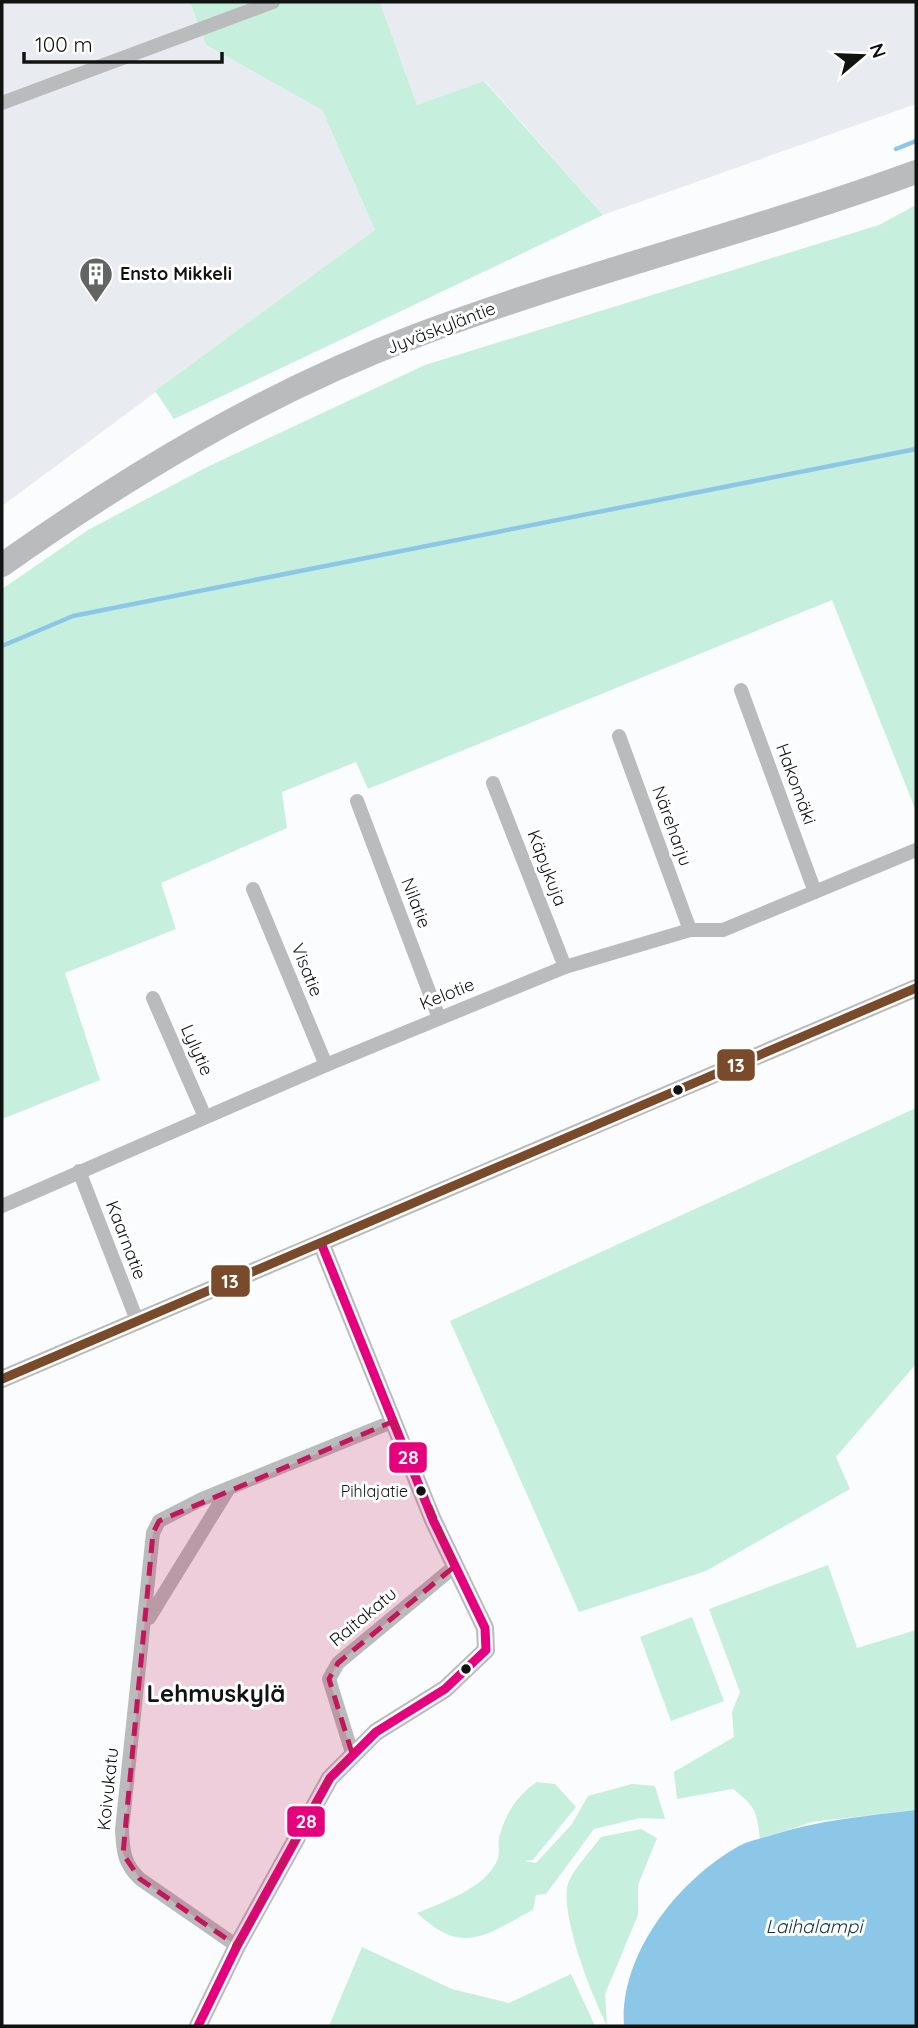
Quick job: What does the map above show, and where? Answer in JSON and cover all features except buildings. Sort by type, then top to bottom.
[{"type":"highway","name":"Jyväskyläntie","points":[[2,565],[139,472],[310,380],[415,336],[530,294],[916,172]]},
{"type":"street","points":[[2,103],[273,2]]},
{"type":"street","name":"Hakomäki","points":[[741,690],[815,892]]},
{"type":"street","name":"Näreharju","points":[[619,736],[690,930]]},
{"type":"street","name":"Käpykuja","points":[[493,783],[565,968]]},
{"type":"street","name":"Nilatie","points":[[357,801],[439,1018]]},
{"type":"street","name":"Kelotie","points":[[2,1206],[326,1065],[565,968],[690,930],[723,930],[916,850]]},
{"type":"street","name":"Visatie","points":[[253,889],[326,1065]]},
{"type":"street","points":[[2,1379],[916,988]]},
{"type":"street","name":"Lylytie","points":[[153,998],[205,1117]]},
{"type":"street","name":"Kaarnatie","points":[[79,1171],[138,1323]]},
{"type":"street","points":[[198,2026],[237,1946],[330,1778],[352,1753],[376,1732],[445,1689],[486,1650],[485,1628],[433,1520],[321,1243]]},
{"type":"street","name":"Koivukatu","points":[[237,1946],[140,1879],[128,1869],[123,1854],[122,1830],[146,1622],[153,1533],[159,1521],[229,1488],[394,1421]]},
{"type":"street","name":"Koivukatu","points":[[146,1622],[229,1488]]},
{"type":"street","name":"Raitakatu","points":[[352,1753],[328,1679],[338,1663],[455,1566]]},
{"type":"highlighted area","points":[[394,1421],[455,1566],[338,1663],[329,1679],[352,1753],[330,1778],[237,1946],[140,1879],[123,1854],[153,1533],[159,1521]]},
{"type":"shaded area","points":[[2,2],[190,2],[206,45],[322,110],[375,230],[2,506]]},
{"type":"shaded area","points":[[380,2],[916,2],[916,104],[603,215],[485,81],[417,105]]},
{"type":"green space","points":[[190,2],[380,2],[417,105],[484,81],[603,215],[174,419],[155,391],[375,230],[322,110],[206,45]]},
{"type":"green space","points":[[916,205],[916,811],[832,600],[368,789],[356,762],[282,792],[287,828],[161,883],[176,929],[65,973],[100,1080],[2,1119],[2,589],[88,530],[209,466],[425,365],[879,225]]},
{"type":"green space","points":[[916,1108],[916,1364],[836,1457],[850,1489],[706,1571],[579,1612],[450,1321]]},
{"type":"green space","points":[[828,1565],[857,1648],[916,1630],[916,1810],[812,1822],[760,1839],[754,1810],[733,1789],[677,1799],[674,1772],[734,1737],[732,1712],[740,1692],[709,1609]]},
{"type":"green space","points":[[692,1617],[724,1701],[671,1721],[640,1637]]},
{"type":"green space","points":[[537,1782],[555,1784],[576,1807],[533,1860],[524,1861],[536,1863],[572,1824],[588,1796],[632,1784],[655,1786],[665,1819],[640,1818],[594,1829],[546,1894],[536,1895],[533,1910],[487,1934],[461,1938],[433,1926],[417,1913],[473,1887],[491,1871],[498,1858],[499,1837],[506,1819],[519,1798]]},
{"type":"green space","points":[[641,1829],[657,1838],[638,1885],[638,1915],[605,1994],[607,2025],[593,1995],[572,1932],[567,1894],[569,1881],[601,1837]]},
{"type":"green space","points":[[362,1947],[452,1989],[509,2003],[571,1974],[595,2026],[329,2026]]},
{"type":"water","name":"Laihalampi","points":[[916,1810],[916,2026],[624,2026],[625,1999],[631,1973],[642,1947],[674,1899],[716,1861],[742,1844],[806,1826]]},
{"type":"waterway","points":[[896,149],[916,141]]},
{"type":"waterway","points":[[2,646],[73,616],[916,449]]},
{"type":"transit line","name":"13","points":[[2,1379],[916,988]]},
{"type":"transit line","name":"28","points":[[198,2026],[237,1946],[330,1778],[376,1732],[445,1689],[486,1650],[485,1628],[433,1520],[321,1243]]},
{"type":"place","name":"Ensto Mikkeli","points":[[96,304]]},
{"type":"place","name":"Pihlajatie","points":[[421,1491]]},
{"type":"district","name":"Lehmuskylä","points":[[216,1694]]}]
